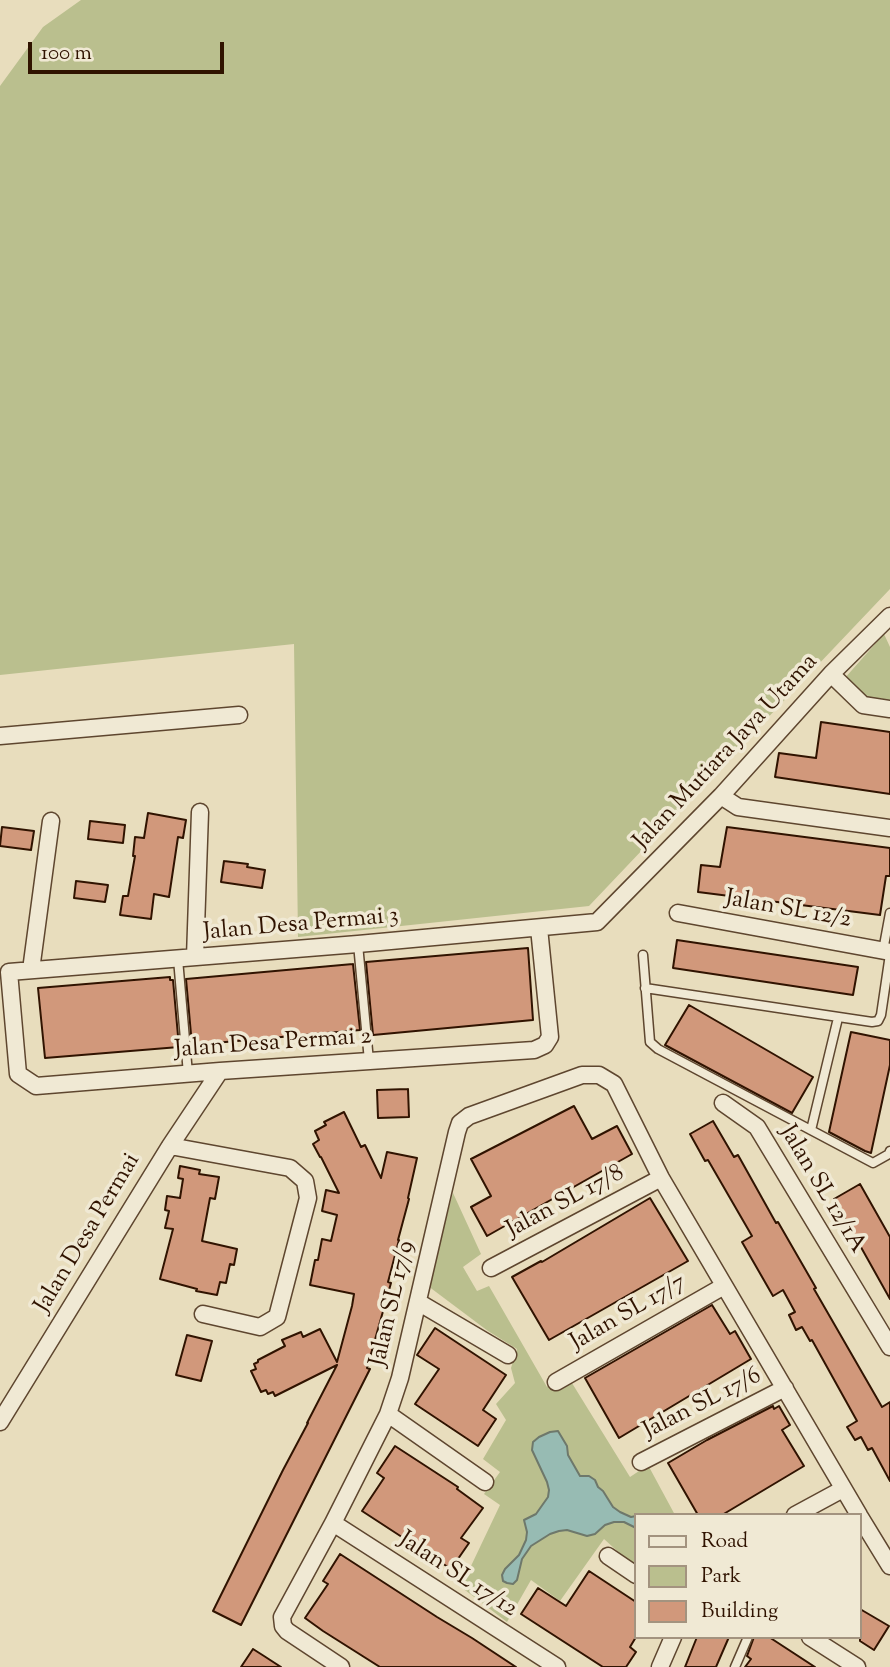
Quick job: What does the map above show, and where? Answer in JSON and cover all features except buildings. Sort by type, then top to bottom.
[{"type":"street","name":"Jalan Mutiara Jaya Utama","points":[[597,922],[721,796],[831,674],[890,616]]},
{"type":"street","points":[[831,674],[863,705],[890,709]]},
{"type":"street","points":[[0,736],[239,715]]},
{"type":"street","points":[[721,796],[738,807],[890,828]]},
{"type":"street","points":[[195,957],[200,812]]},
{"type":"street","points":[[31,970],[51,821]]},
{"type":"street","name":"Jalan SL 12/2","points":[[678,914],[888,952]]},
{"type":"street","name":"Jalan Desa Permai 3","points":[[5,969],[31,970],[178,959],[597,922]]},
{"type":"street","name":"Jalan Desa Permai 2","points":[[5,969],[18,1074],[36,1086],[534,1050],[545,1045],[550,1037],[539,928]]},
{"type":"street","name":"Jalan Desa Permai","points":[[0,1422],[170,1146],[220,1071]]},
{"type":"street","name":"Jalan SL 17/9","points":[[341,1667],[291,1634],[283,1626],[282,1617],[388,1414],[400,1378],[460,1123],[469,1116],[582,1075],[599,1075],[614,1084],[661,1178]]},
{"type":"street","name":"Jalan SL 12/1A","points":[[723,1103],[757,1127],[890,1347]]},
{"type":"street","points":[[170,1146],[290,1168],[304,1181],[308,1198],[277,1317],[260,1327],[203,1314]]},
{"type":"street","points":[[661,1178],[858,1513]]},
{"type":"street","name":"Jalan SL 17/8","points":[[491,1268],[661,1178]]},
{"type":"street","name":"Jalan SL 17/7","points":[[556,1382],[724,1286]]},
{"type":"street","points":[[418,1302],[508,1355]]},
{"type":"street","name":"Jalan SL 17/6","points":[[641,1462],[785,1388]]},
{"type":"street","points":[[388,1414],[485,1482]]},
{"type":"street","points":[[799,1513],[843,1489]]},
{"type":"street","points":[[862,1519],[890,1566]]},
{"type":"street","name":"Jalan SL 17/12","points":[[333,1523],[557,1667]]},
{"type":"street","points":[[608,1556],[634,1574]]},
{"type":"street","points":[[660,1667],[672,1639]]},
{"type":"street","points":[[813,1639],[857,1667]]},
{"type":"lane","points":[[645,988],[838,1018],[878,1021],[881,1015],[888,952],[890,913]]},
{"type":"lane","points":[[358,944],[369,1061]]},
{"type":"lane","points":[[643,955],[650,1042],[657,1049],[873,1163],[890,1153]]},
{"type":"lane","points":[[178,959],[188,1074]]},
{"type":"lane","points":[[811,1130],[838,1018]]},
{"type":"lane","points":[[735,1667],[747,1639]]},
{"type":"green space","points":[[81,0],[890,0],[890,589],[589,906],[298,937],[294,644],[0,675],[0,86],[43,27]]},
{"type":"green space","points":[[884,634],[890,647],[890,704],[866,701],[844,679]]},
{"type":"green space","points":[[453,1193],[481,1254],[463,1267],[477,1291],[489,1286],[547,1387],[567,1375],[630,1477],[648,1465],[674,1513],[634,1513],[634,1566],[604,1539],[560,1601],[531,1580],[507,1622],[461,1587],[500,1505],[484,1494],[500,1472],[483,1459],[506,1420],[496,1404],[515,1383],[511,1368],[517,1349],[428,1286]]},
{"type":"water","points":[[558,1431],[580,1476],[589,1476],[595,1480],[613,1507],[634,1516],[634,1527],[624,1522],[614,1522],[587,1536],[567,1530],[550,1534],[531,1546],[522,1559],[517,1580],[513,1584],[507,1583],[503,1581],[502,1575],[519,1555],[526,1540],[524,1520],[536,1514],[548,1497],[547,1482],[532,1450],[533,1442],[550,1432]]}]
